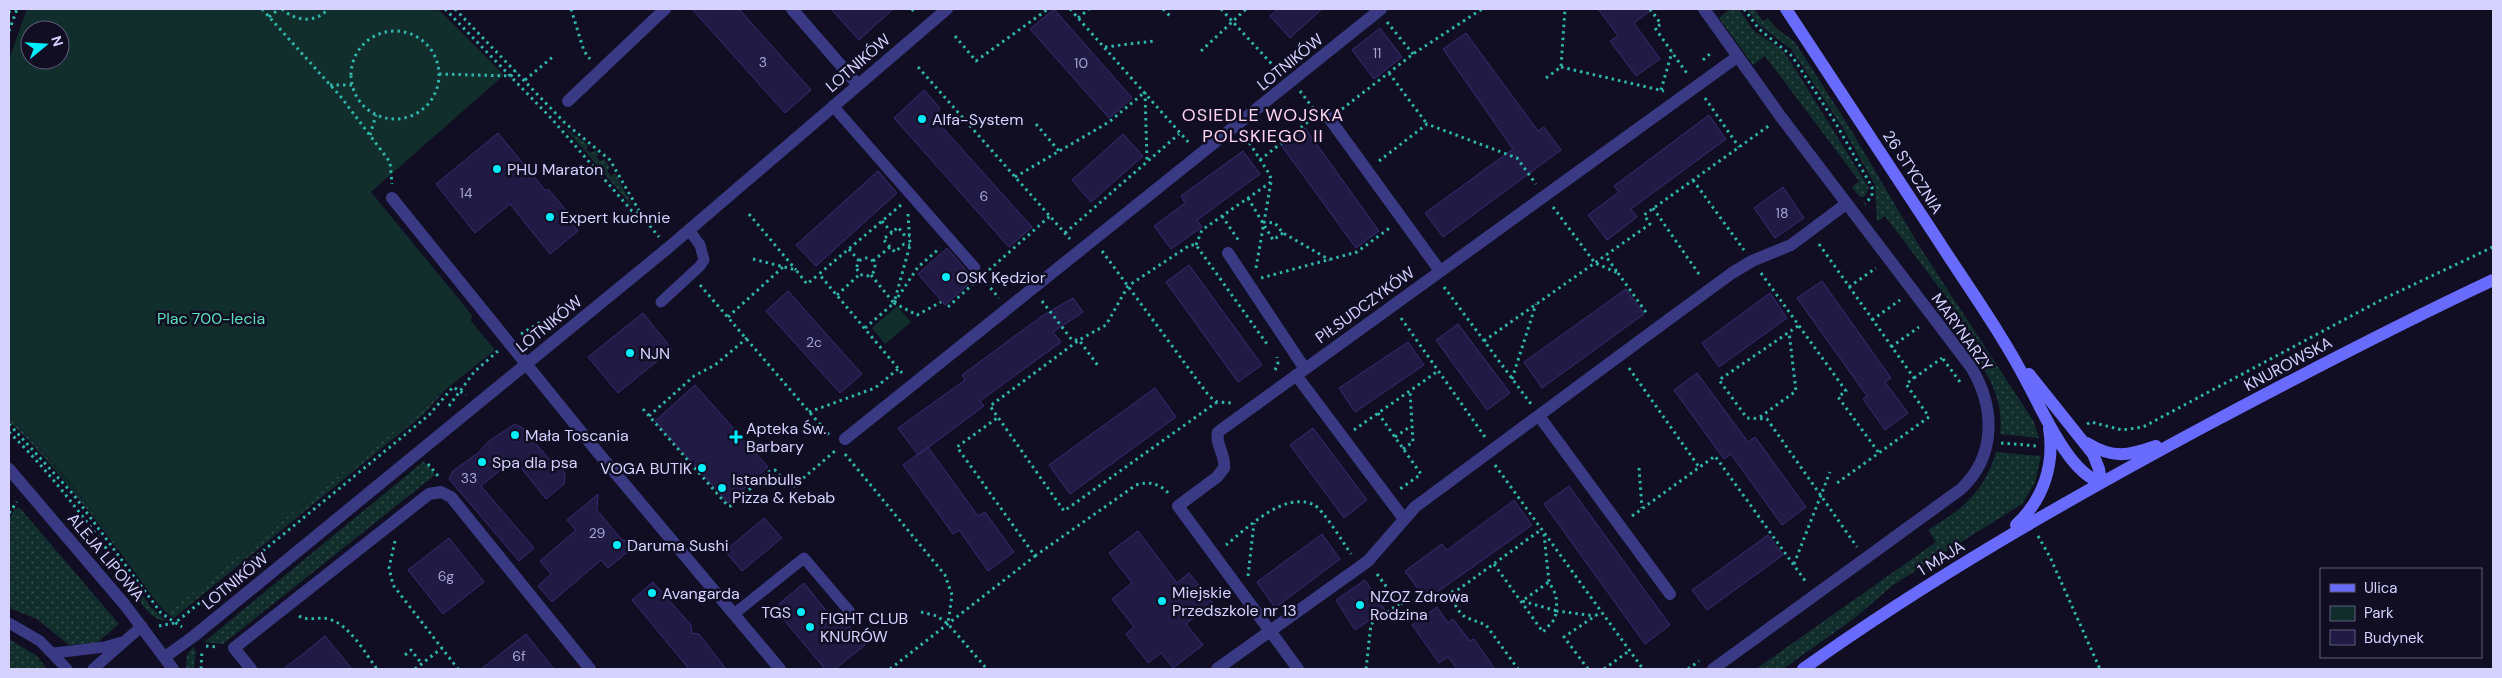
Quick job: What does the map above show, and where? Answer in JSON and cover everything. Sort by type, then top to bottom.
[{"type":"street","points":[[568,101],[665,9]]},
{"type":"street","points":[[792,9],[858,85]]},
{"type":"street","name":"LOTNIKÓW","points":[[165,657],[201,630],[526,363],[665,243],[689,230],[947,9]]},
{"type":"street","name":"MARYNARZY","points":[[1704,9],[1849,209],[1978,378],[1989,411],[1990,422],[1982,461],[1970,481],[1957,493],[1713,669]]},
{"type":"street","name":"26 STYCZNIA","points":[[1786,9],[2013,354],[2049,424],[2084,475],[2091,480],[2101,482],[2099,469],[2083,434],[2013,354]]},
{"type":"street","name":"LOTNIKÓW","points":[[839,442],[1200,156],[1379,10]]},
{"type":"street","name":"PIŁSUDCZYKÓW","points":[[1178,506],[1217,477],[1224,468],[1224,459],[1217,437],[1218,432],[1737,57]]},
{"type":"street","points":[[1324,116],[1367,170],[1440,271]]},
{"type":"street","points":[[392,198],[780,669]]},
{"type":"street","points":[[1217,669],[1364,564],[1416,507],[1710,289],[1752,261],[1791,245],[1810,231],[1849,209]]},
{"type":"street","points":[[1228,253],[1253,284],[1301,372],[1343,438],[1404,519]]},
{"type":"street","name":"KNUROWSKA","points":[[2101,482],[2376,336],[2493,280]]},
{"type":"street","points":[[1539,416],[1670,594]]},
{"type":"street","points":[[1993,545],[2024,518],[2038,498],[2050,467],[2052,444],[2049,424]]},
{"type":"street","points":[[2083,434],[2106,453],[2120,455],[2146,450],[2189,435]]},
{"type":"street","name":"ALEJA LIPOWA","points":[[9,469],[142,626],[173,669]]},
{"type":"street","name":"1 MAJA","points":[[1803,669],[1878,617],[2030,522],[2101,482]]},
{"type":"street","points":[[251,669],[234,648],[430,494],[441,492],[451,497],[590,669]]},
{"type":"street","points":[[1178,506],[1298,669]]},
{"type":"lane","points":[[833,106],[909,199],[950,240],[978,273]]},
{"type":"lane","points":[[661,302],[703,263],[705,256],[700,245],[689,230]]},
{"type":"lane","points":[[734,614],[804,558],[850,612]]},
{"type":"lane","points":[[9,623],[32,635],[54,653],[67,669]]},
{"type":"lane","points":[[93,669],[142,626]]},
{"type":"lane","points":[[54,653],[105,647],[122,642]]},
{"type":"path","points":[[9,13],[10,9]]},
{"type":"path","points":[[9,31],[17,9]]},
{"type":"path","points":[[262,9],[330,86],[390,162],[392,198]]},
{"type":"path","points":[[269,17],[280,9],[298,19],[308,20],[318,17],[326,10]]},
{"type":"path","points":[[446,9],[564,131],[632,211],[641,215],[665,243]]},
{"type":"path","points":[[571,9],[584,51],[598,72]]},
{"type":"path","points":[[912,9],[915,13]]},
{"type":"path","points":[[913,18],[918,9]]},
{"type":"path","points":[[955,36],[976,62],[1048,9]]},
{"type":"path","points":[[1070,9],[1200,156]]},
{"type":"path","points":[[1078,18],[1089,9]]},
{"type":"path","points":[[1163,9],[1171,17]]},
{"type":"path","points":[[1221,9],[1289,83]]},
{"type":"path","points":[[1201,51],[1246,9]]},
{"type":"path","points":[[1260,160],[1389,73],[1413,54],[1482,9]]},
{"type":"path","points":[[1546,78],[1560,67],[1565,9]]},
{"type":"path","points":[[1744,9],[1754,25],[1792,56],[1835,122],[1870,182],[1872,192],[1870,200],[1849,209]]},
{"type":"path","points":[[1379,10],[1413,54]]},
{"type":"path","points":[[390,31],[405,32],[419,38],[430,48],[439,74],[432,98],[419,112],[401,118],[388,119],[376,115],[357,98],[352,84],[351,70],[355,55],[364,43],[376,35],[390,31]]},
{"type":"path","points":[[1104,47],[1154,41]]},
{"type":"path","points":[[1560,67],[1663,91],[1672,52]]},
{"type":"path","points":[[525,80],[555,55]]},
{"type":"path","points":[[918,67],[1080,251]]},
{"type":"path","points":[[439,74],[511,76],[516,71]]},
{"type":"path","points":[[1389,73],[1427,124],[1517,158],[1595,263],[1618,273]]},
{"type":"path","points":[[330,86],[352,84]]},
{"type":"path","points":[[1014,177],[1109,122],[1144,92]]},
{"type":"path","points":[[1144,92],[1147,161]]},
{"type":"path","points":[[370,136],[376,115]]},
{"type":"path","points":[[1484,341],[1650,224],[1644,215],[1781,117]]},
{"type":"path","points":[[1036,124],[1059,151]]},
{"type":"path","points":[[1367,170],[1427,124]]},
{"type":"path","points":[[1238,125],[1270,175],[1271,182],[1253,284],[1356,252],[1397,223]]},
{"type":"path","points":[[1065,233],[1179,134]]},
{"type":"path","points":[[1693,180],[1846,392],[1838,397],[1879,453]]},
{"type":"path","points":[[1196,245],[1202,230],[1271,182]]},
{"type":"path","points":[[1248,198],[1273,240],[1283,233]]},
{"type":"path","points":[[749,214],[807,284],[909,199]]},
{"type":"path","points":[[894,302],[910,245],[909,199]]},
{"type":"path","points":[[632,211],[638,206]]},
{"type":"path","points":[[1653,208],[1710,289]]},
{"type":"path","points":[[948,307],[978,273],[1050,216]]},
{"type":"path","points":[[882,221],[892,233]]},
{"type":"path","points":[[1263,222],[1275,223],[1283,233],[1330,260]]},
{"type":"path","points":[[898,227],[905,236],[904,244],[895,252],[883,239],[892,233],[898,227]]},
{"type":"path","points":[[1810,231],[1914,378]]},
{"type":"path","points":[[905,236],[910,236]]},
{"type":"path","points":[[864,328],[894,302],[918,267],[950,240]]},
{"type":"path","points":[[1094,240],[1209,396],[1217,402],[1224,404],[1236,401]]},
{"type":"path","points":[[654,244],[665,243]]},
{"type":"path","points":[[904,244],[910,245]]},
{"type":"path","points":[[1196,245],[1186,247],[1128,286],[1106,325],[1079,340],[990,406],[1064,511],[1217,402]]},
{"type":"path","points":[[1196,245],[1277,357],[1278,364],[1275,372],[1269,376]]},
{"type":"path","points":[[874,261],[890,247]]},
{"type":"path","points":[[2083,434],[2090,422],[2122,430],[2142,427],[2383,299],[2493,247]]},
{"type":"path","points":[[849,249],[859,261]]},
{"type":"path","points":[[1605,255],[1657,328]]},
{"type":"path","points":[[872,275],[860,274],[857,267],[859,261],[866,258],[874,261]]},
{"type":"path","points":[[753,259],[796,270]]},
{"type":"path","points":[[1871,260],[1881,274]]},
{"type":"path","points":[[872,275],[876,267],[874,261]]},
{"type":"path","points":[[728,317],[784,267]]},
{"type":"path","points":[[1849,287],[1876,268]]},
{"type":"path","points":[[978,273],[1008,308]]},
{"type":"path","points":[[819,274],[912,385]]},
{"type":"path","points":[[836,295],[860,274]]},
{"type":"path","points":[[691,275],[809,412],[839,442],[945,575],[952,595],[948,624]]},
{"type":"path","points":[[872,275],[894,302],[917,315],[941,302]]},
{"type":"path","points":[[1032,288],[1072,340],[1079,340]]},
{"type":"path","points":[[498,350],[588,293]]},
{"type":"path","points":[[1895,294],[1905,307]]},
{"type":"path","points":[[1872,320],[1900,300]]},
{"type":"path","points":[[1512,379],[1536,304]]},
{"type":"path","points":[[1398,313],[1544,533],[1642,669]]},
{"type":"path","points":[[1914,320],[1925,335]]},
{"type":"path","points":[[1798,326],[1719,380],[1747,418],[1760,417],[1767,419],[1858,547]]},
{"type":"path","points":[[1891,347],[1919,327]]},
{"type":"path","points":[[1760,417],[1796,392],[1789,332]]},
{"type":"path","points":[[649,416],[694,376],[715,365],[746,338]]},
{"type":"path","points":[[1079,340],[1099,366]]},
{"type":"path","points":[[1936,350],[1965,390]]},
{"type":"path","points":[[1620,356],[1699,468]]},
{"type":"path","points":[[1837,483],[1929,417],[1906,384],[1942,358]]},
{"type":"path","points":[[809,412],[875,388],[898,369]]},
{"type":"path","points":[[1343,438],[1438,371]]},
{"type":"path","points":[[9,424],[73,494],[157,608],[174,622],[429,415],[452,387],[466,395],[472,390]]},
{"type":"path","points":[[1403,449],[1413,442],[1410,391]]},
{"type":"path","points":[[643,409],[728,506],[731,506],[770,471],[775,470],[788,485],[794,486],[835,451]]},
{"type":"path","points":[[1378,413],[1420,474],[1388,498]]},
{"type":"path","points":[[997,418],[957,447],[1035,556]]},
{"type":"path","points":[[1395,437],[1412,426]]},
{"type":"path","points":[[9,432],[78,509],[127,578]]},
{"type":"path","points":[[1998,443],[2040,446]]},
{"type":"path","points":[[1619,526],[1715,456],[1807,583]]},
{"type":"path","points":[[1639,468],[1642,508]]},
{"type":"path","points":[[1794,565],[1830,472]]},
{"type":"path","points":[[890,669],[1035,556],[1136,485],[1152,482],[1160,486],[1178,506]]},
{"type":"path","points":[[9,514],[18,500]]},
{"type":"path","points":[[1215,555],[1254,522],[1286,504],[1313,504],[1400,604]]},
{"type":"path","points":[[1246,597],[1254,522]]},
{"type":"path","points":[[2030,522],[2050,557],[2100,669]]},
{"type":"path","points":[[386,528],[395,542],[390,568],[393,585],[458,669]]},
{"type":"path","points":[[1366,669],[1371,624],[1400,604],[1448,594],[1542,529]]},
{"type":"path","points":[[1494,564],[1543,632],[1554,620],[1556,611],[1556,595],[1549,582],[1544,533]]},
{"type":"path","points":[[1522,601],[1549,582]]},
{"type":"path","points":[[1448,594],[1459,612],[1465,617],[1486,625],[1518,669]]},
{"type":"path","points":[[1522,601],[1556,611],[1595,616]]},
{"type":"path","points":[[289,605],[297,615],[304,619],[325,618],[340,624],[377,669]]},
{"type":"path","points":[[921,612],[937,616],[948,624],[986,669]]},
{"type":"path","points":[[1588,669],[1564,637],[1601,612]]},
{"type":"path","points":[[181,617],[186,625]]},
{"type":"path","points":[[200,646],[202,649],[201,669]]},
{"type":"path","points":[[417,669],[442,648]]},
{"type":"path","points":[[405,656],[411,650],[422,664]]},
{"type":"path","points":[[1604,669],[1629,651]]},
{"type":"green space","name":"Plac 700-lecia","points":[[27,9],[438,9],[504,75],[371,192],[472,315],[471,321],[495,350],[167,613],[157,603],[117,548],[119,547],[80,495],[39,447],[9,417],[9,59],[20,28],[20,70],[70,70],[70,20],[23,20]]},
{"type":"green space","points":[[1730,9],[1739,9],[1753,30],[1782,50],[1789,59],[1869,188],[1864,197],[1860,197],[1852,187],[1859,181],[1765,56],[1753,65],[1719,18]]},
{"type":"green space","points":[[1747,9],[1754,9],[1763,21],[1768,18],[1776,28],[1795,42],[1851,130],[1921,249],[2034,422],[2039,438],[2000,434],[1998,400],[1992,384],[1975,356],[1942,315],[1953,306],[1885,216],[1877,222],[1875,185],[1844,130],[1791,49],[1758,24]]},
{"type":"green space","points":[[565,128],[588,145],[586,150],[592,153],[595,150],[599,154],[596,157],[600,161],[604,159],[610,167],[607,171],[611,176],[615,173],[633,207]]},
{"type":"green space","points":[[897,306],[911,322],[885,344],[872,328]]},
{"type":"green space","points":[[444,391],[425,413],[174,618],[167,613]]},
{"type":"green space","points":[[9,417],[67,480],[119,547],[117,548],[114,545],[64,481],[9,421]]},
{"type":"green space","points":[[1996,452],[2041,456],[2035,483],[2022,504],[1893,585],[1856,617],[1783,669],[1756,669],[1936,542],[1928,530],[1952,515],[1971,498],[1985,478]]},
{"type":"green space","points":[[424,461],[435,475],[223,644],[204,642]]},
{"type":"green space","points":[[20,508],[119,624],[97,643],[69,645],[37,619],[9,608],[9,519],[15,509]]},
{"type":"green space","points":[[129,575],[151,607],[166,621],[152,616],[142,604],[134,590]]},
{"type":"green space","points":[[9,639],[37,656],[47,669],[9,669]]},
{"type":"green space","points":[[193,647],[196,652],[194,669],[186,669],[187,655]]},
{"type":"building","points":[[692,9],[739,9],[811,90],[785,113]]},
{"type":"building","points":[[831,9],[893,9],[859,40]]},
{"type":"building","points":[[1054,9],[1132,98],[1109,118],[1030,29]]},
{"type":"building","points":[[1278,9],[1322,9],[1290,38],[1270,16]]},
{"type":"building","points":[[1598,9],[1653,9],[1634,23],[1660,59],[1636,76],[1610,41],[1618,36]]},
{"type":"building","points":[[1380,28],[1402,57],[1374,79],[1352,50]]},
{"type":"building","points":[[1466,33],[1538,131],[1544,127],[1561,150],[1443,237],[1425,213],[1513,149],[1443,49]]},
{"type":"building","points":[[924,90],[940,108],[935,119],[1032,227],[1009,247],[894,118]]},
{"type":"building","points":[[1709,115],[1726,139],[1631,209],[1637,217],[1607,240],[1588,215],[1619,192],[1614,186]]},
{"type":"building","points":[[1305,128],[1379,231],[1356,248],[1281,145]]},
{"type":"building","points":[[498,133],[546,191],[548,189],[566,210],[564,212],[578,231],[550,254],[510,204],[475,233],[436,184]]},
{"type":"building","points":[[1123,134],[1143,156],[1091,202],[1072,180]]},
{"type":"building","points":[[1243,151],[1260,174],[1197,220],[1202,227],[1171,249],[1154,226],[1185,203],[1181,196]]},
{"type":"building","points":[[878,171],[897,193],[816,266],[796,245]]},
{"type":"building","points":[[1783,187],[1804,218],[1775,238],[1754,208]]},
{"type":"building","name":"OSK Kędzior","points":[[947,248],[974,279],[945,305],[918,274]]},
{"type":"building","points":[[1189,265],[1262,365],[1238,382],[1166,282]]},
{"type":"building","points":[[1822,281],[1891,378],[1885,382],[1908,413],[1885,430],[1863,399],[1867,396],[1797,298]]},
{"type":"building","points":[[1626,289],[1644,314],[1542,388],[1524,362]]},
{"type":"building","points":[[788,291],[862,374],[840,393],[766,311]]},
{"type":"building","points":[[1770,293],[1787,318],[1719,367],[1702,343]]},
{"type":"building","points":[[1073,298],[1083,312],[1053,332],[1061,342],[980,401],[984,406],[918,455],[898,428],[965,380],[962,375],[1042,316]]},
{"type":"building","name":"NJN","points":[[643,313],[672,349],[618,393],[588,357]]},
{"type":"building","points":[[1458,324],[1510,393],[1487,410],[1436,340]]},
{"type":"building","points":[[1408,342],[1424,365],[1355,412],[1339,388]]},
{"type":"building","points":[[1697,373],[1748,442],[1755,437],[1806,507],[1782,525],[1731,454],[1724,459],[1674,390]]},
{"type":"building","points":[[695,385],[768,467],[728,503],[655,421]]},
{"type":"building","points":[[1155,388],[1176,417],[1070,494],[1049,465]]},
{"type":"building","points":[[515,424],[523,428],[554,465],[557,463],[565,473],[564,484],[546,499],[514,459],[481,486],[534,548],[519,561],[449,479],[453,471],[478,453],[489,441]]},
{"type":"building","points":[[1313,428],[1367,500],[1344,518],[1290,445]]},
{"type":"building","points":[[928,447],[978,516],[985,512],[1014,552],[988,571],[959,530],[953,534],[903,465]]},
{"type":"building","points":[[1569,486],[1670,625],[1645,644],[1544,504]]},
{"type":"building","points":[[598,494],[597,510],[621,539],[636,545],[608,568],[601,560],[552,602],[538,586],[551,574],[540,561],[576,530],[567,520]]},
{"type":"building","points":[[1514,500],[1532,525],[1426,600],[1405,571],[1442,544],[1447,550]]},
{"type":"building","points":[[764,518],[782,538],[742,571],[725,551]]},
{"type":"building","name":"Miejskie Przedszkole nr 13","points":[[1138,531],[1177,583],[1189,573],[1213,603],[1186,624],[1203,645],[1173,668],[1161,653],[1148,663],[1126,634],[1134,627],[1112,599],[1132,583],[1109,553]]},
{"type":"building","points":[[1322,534],[1340,559],[1275,608],[1257,582]]},
{"type":"building","points":[[1768,535],[1783,555],[1707,610],[1692,590]]},
{"type":"building","points":[[449,538],[484,582],[443,614],[408,570]]},
{"type":"building","name":"NZOZ Zdrowa Rodzina","points":[[1365,580],[1385,610],[1355,630],[1336,600]]},
{"type":"building","points":[[653,582],[691,625],[692,633],[699,634],[726,669],[689,669],[632,600]]},
{"type":"building","points":[[804,583],[831,617],[837,612],[865,645],[835,669],[825,669],[774,608]]},
{"type":"building","points":[[1437,607],[1448,623],[1453,619],[1470,641],[1474,639],[1495,669],[1457,669],[1448,657],[1439,663],[1412,625]]},
{"type":"building","points":[[526,634],[554,669],[481,669]]},
{"type":"building","points":[[325,636],[352,669],[283,669],[303,654]]},
{"type":"place","name":"Alfa-System","points":[[922,119]]},
{"type":"place","name":"PHU Maraton","points":[[497,169]]},
{"type":"place","name":"Expert kuchnie","points":[[550,217]]},
{"type":"place","name":"OSK Kędzior","points":[[946,277]]},
{"type":"place","name":"NJN","points":[[630,353]]},
{"type":"place","name":"Mała Toscania","points":[[515,435]]},
{"type":"place","name":"Apteka Św. Barbary","points":[[736,437]]},
{"type":"place","name":"Spa dla psa","points":[[482,462]]},
{"type":"place","name":"VOGA BUTIK","points":[[702,468]]},
{"type":"place","name":"Istanbulls Pizza & Kebab","points":[[722,488]]},
{"type":"place","name":"Daruma Sushi","points":[[617,545]]},
{"type":"place","name":"Avangarda","points":[[652,593]]},
{"type":"place","name":"Miejskie Przedszkole nr 13","points":[[1162,601]]},
{"type":"place","name":"NZOZ Zdrowa Rodzina","points":[[1360,605]]},
{"type":"place","name":"TGS","points":[[801,612]]},
{"type":"place","name":"FIGHT CLUB KNURÓW","points":[[810,627]]},
{"type":"district","name":"OSIEDLE WOJSKA POLSKIEGO II","points":[[1263,125]]}]
